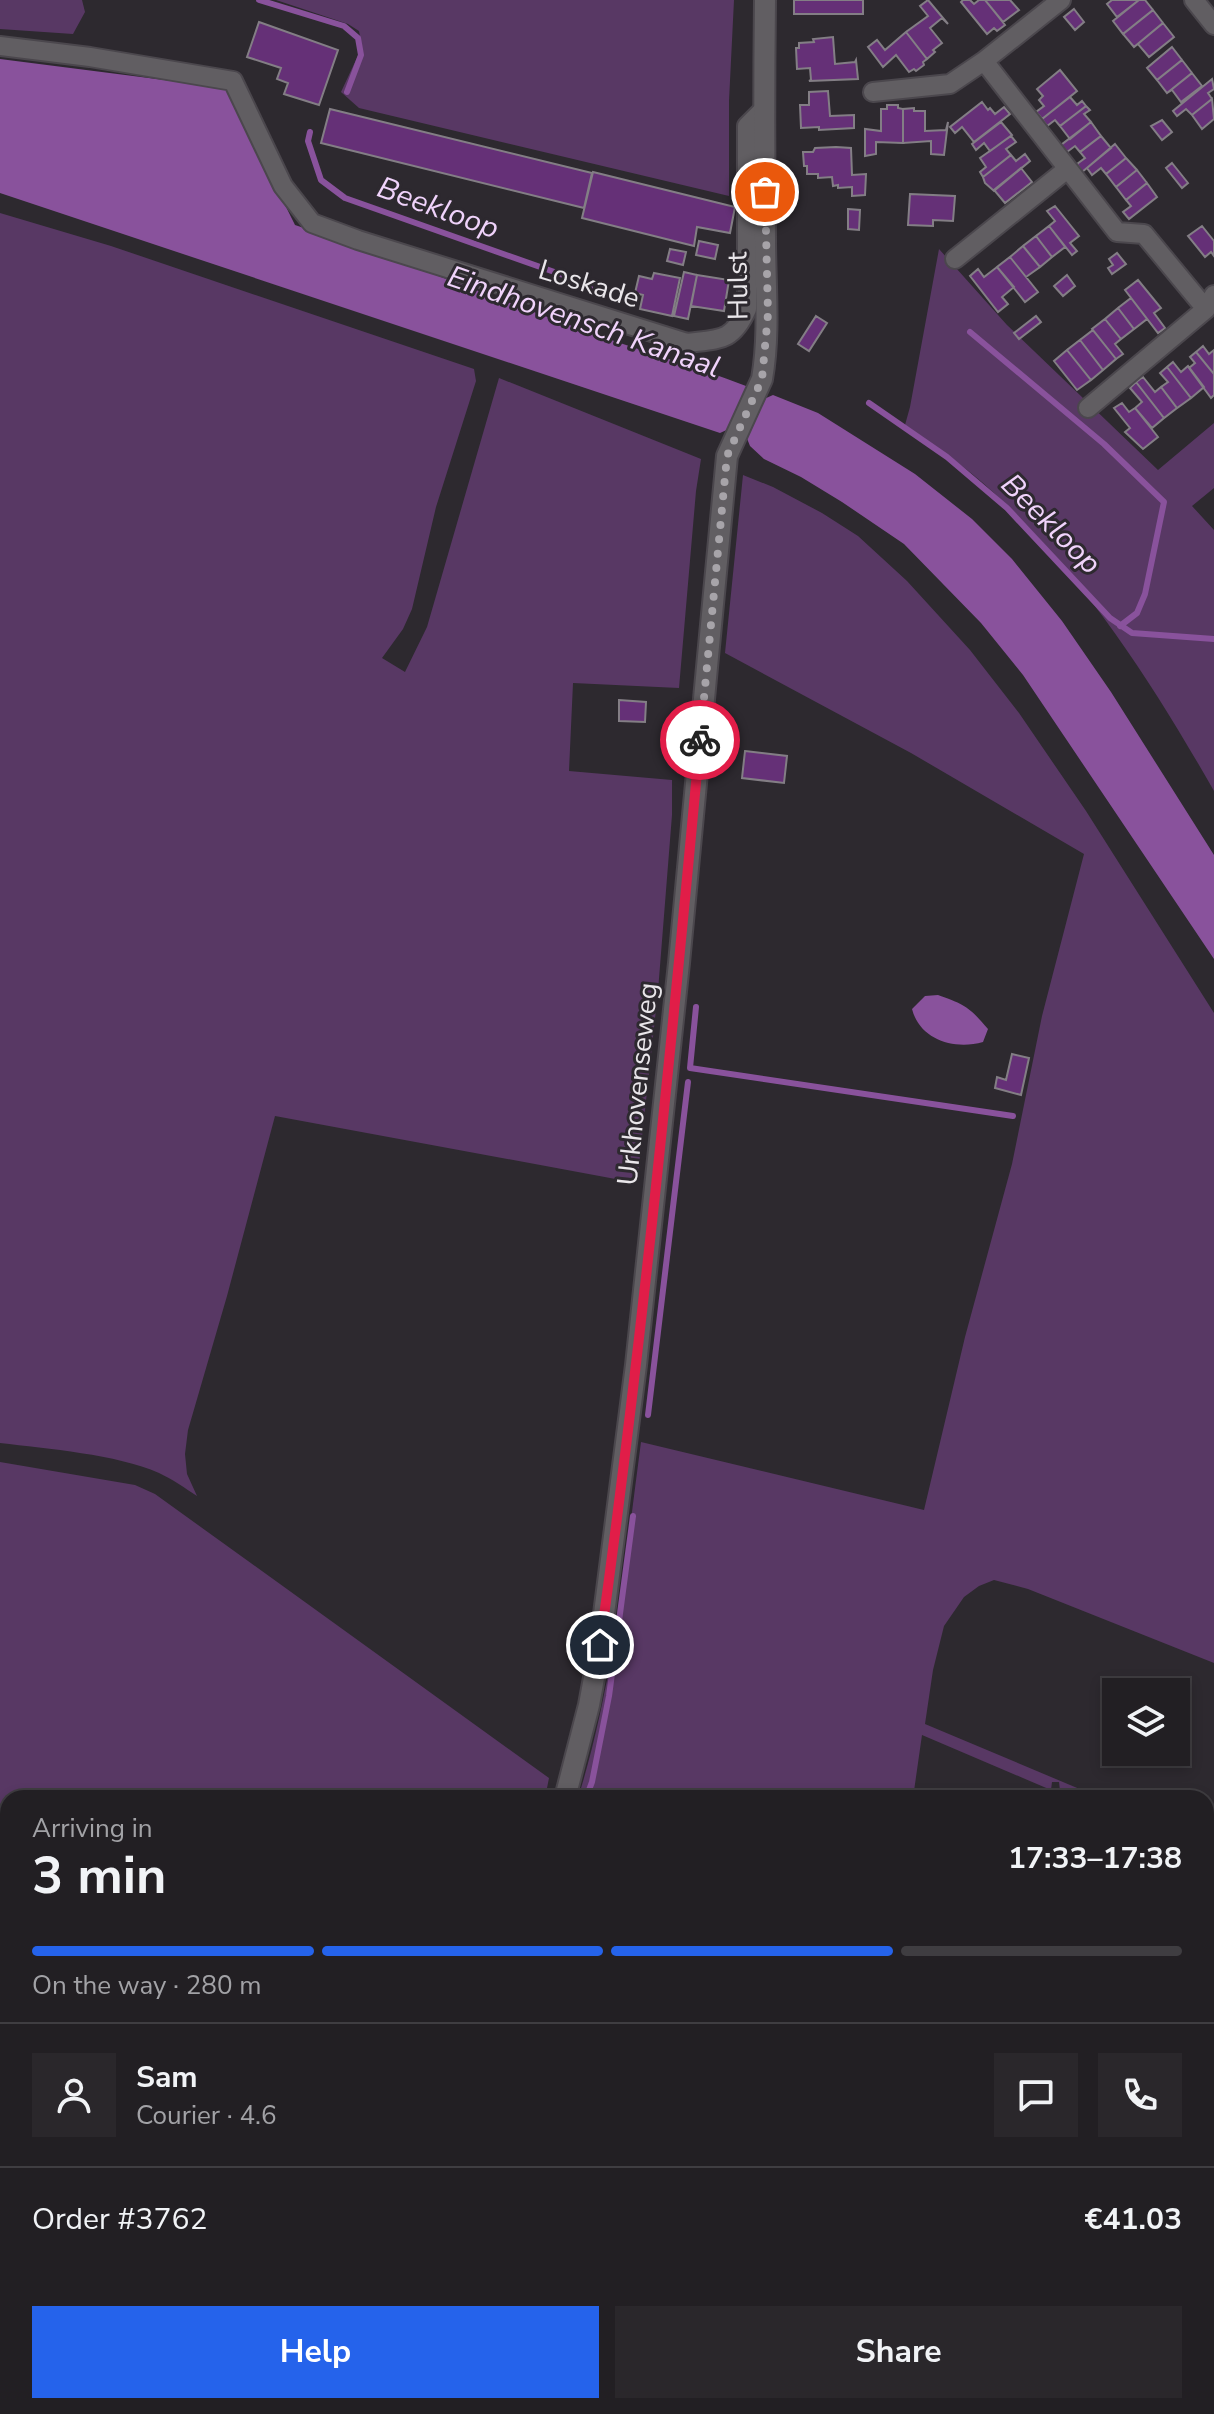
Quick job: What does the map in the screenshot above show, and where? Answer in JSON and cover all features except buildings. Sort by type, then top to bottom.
[{"type":"street","name":"Hulst","points":[[762,379],[768,314],[765,0]]},
{"type":"street","points":[[873,92],[950,84],[1061,0]]},
{"type":"street","points":[[1194,0],[1214,25]]},
{"type":"street","name":"Loskade","points":[[0,46],[233,81],[283,186],[312,223],[687,343],[723,339],[739,327],[747,309],[747,126],[764,109]]},
{"type":"street","points":[[984,61],[1117,232],[1144,234],[1210,302],[1088,408]]},
{"type":"street","points":[[955,259],[1066,170]]},
{"type":"street","name":"Urkhovenseweg","points":[[567,1790],[589,1705],[619,1510],[679,963],[727,456],[762,379]]},
{"type":"shaded area","points":[[0,0],[82,0],[85,12],[73,34],[0,29]]},
{"type":"shaded area","points":[[276,0],[734,0],[729,101],[729,196],[359,108],[341,92],[362,47],[359,31],[348,24]]},
{"type":"shaded area","points":[[0,59],[227,88],[295,225],[603,337],[726,378],[746,386],[748,392],[764,399],[773,395],[818,413],[915,474],[972,519],[1012,559],[1062,621],[1111,692],[1214,855],[1214,959],[1023,675],[981,623],[904,544],[801,477],[764,459],[750,446],[746,436],[731,428],[720,433],[0,193]]},
{"type":"shaded area","points":[[0,213],[111,246],[474,369],[476,381],[436,507],[412,609],[403,629],[382,658],[405,672],[427,627],[499,378],[701,459],[679,688],[573,683],[569,771],[672,780],[658,991],[637,1183],[275,1116],[188,1430],[185,1454],[187,1474],[197,1496],[159,1473],[123,1461],[0,1443]]},
{"type":"shaded area","points":[[939,249],[1007,325],[1158,470],[1214,423],[1214,488],[1192,506],[1214,530],[1214,791],[1167,711],[1115,633],[1057,559],[982,483],[905,425]]},
{"type":"shaded area","points":[[743,475],[773,487],[858,536],[907,581],[970,650],[1019,713],[1086,811],[1214,1013],[1214,1663],[1028,1589],[994,1580],[964,1597],[944,1626],[933,1670],[925,1724],[1082,1790],[1060,1790],[1059,1782],[1052,1782],[1051,1790],[922,1735],[914,1790],[580,1790],[610,1666],[641,1442],[924,1510],[965,1337],[1012,1164],[1042,1016],[1084,854],[911,753],[725,653]]},
{"type":"shaded area","points":[[938,995],[961,1004],[976,1016],[988,1029],[983,1042],[950,1043],[922,1028],[912,1009],[925,996]]},
{"type":"shaded area","points":[[0,1462],[135,1485],[155,1494],[549,1778],[547,1790],[0,1790]]},
{"type":"waterway","name":"Beekloop","points":[[259,0],[344,26],[358,38],[361,55],[347,92]]},
{"type":"waterway","name":"Beekloop","points":[[310,132],[308,141],[321,180],[345,198],[577,280],[590,288]]},
{"type":"waterway","points":[[970,332],[1104,444],[1164,502],[1145,594],[1137,613],[1120,626]]},
{"type":"waterway","name":"Beekloop","points":[[869,403],[947,457],[1007,508],[1110,618],[1132,633],[1214,639]]},
{"type":"waterway","points":[[696,1007],[690,1068],[1013,1116]]},
{"type":"waterway","points":[[648,1415],[688,1082]]},
{"type":"waterway","points":[[589,1790],[609,1696],[633,1516]]},
{"type":"way so far","points":[[700,740],[727,456],[762,379],[764,367],[768,314],[765,192]]},
{"type":"route","points":[[600,1645],[636,1365],[700,740]]},
{"type":"water label","name":"Eindhovensch Kanaal","points":[[584,322]]}]
